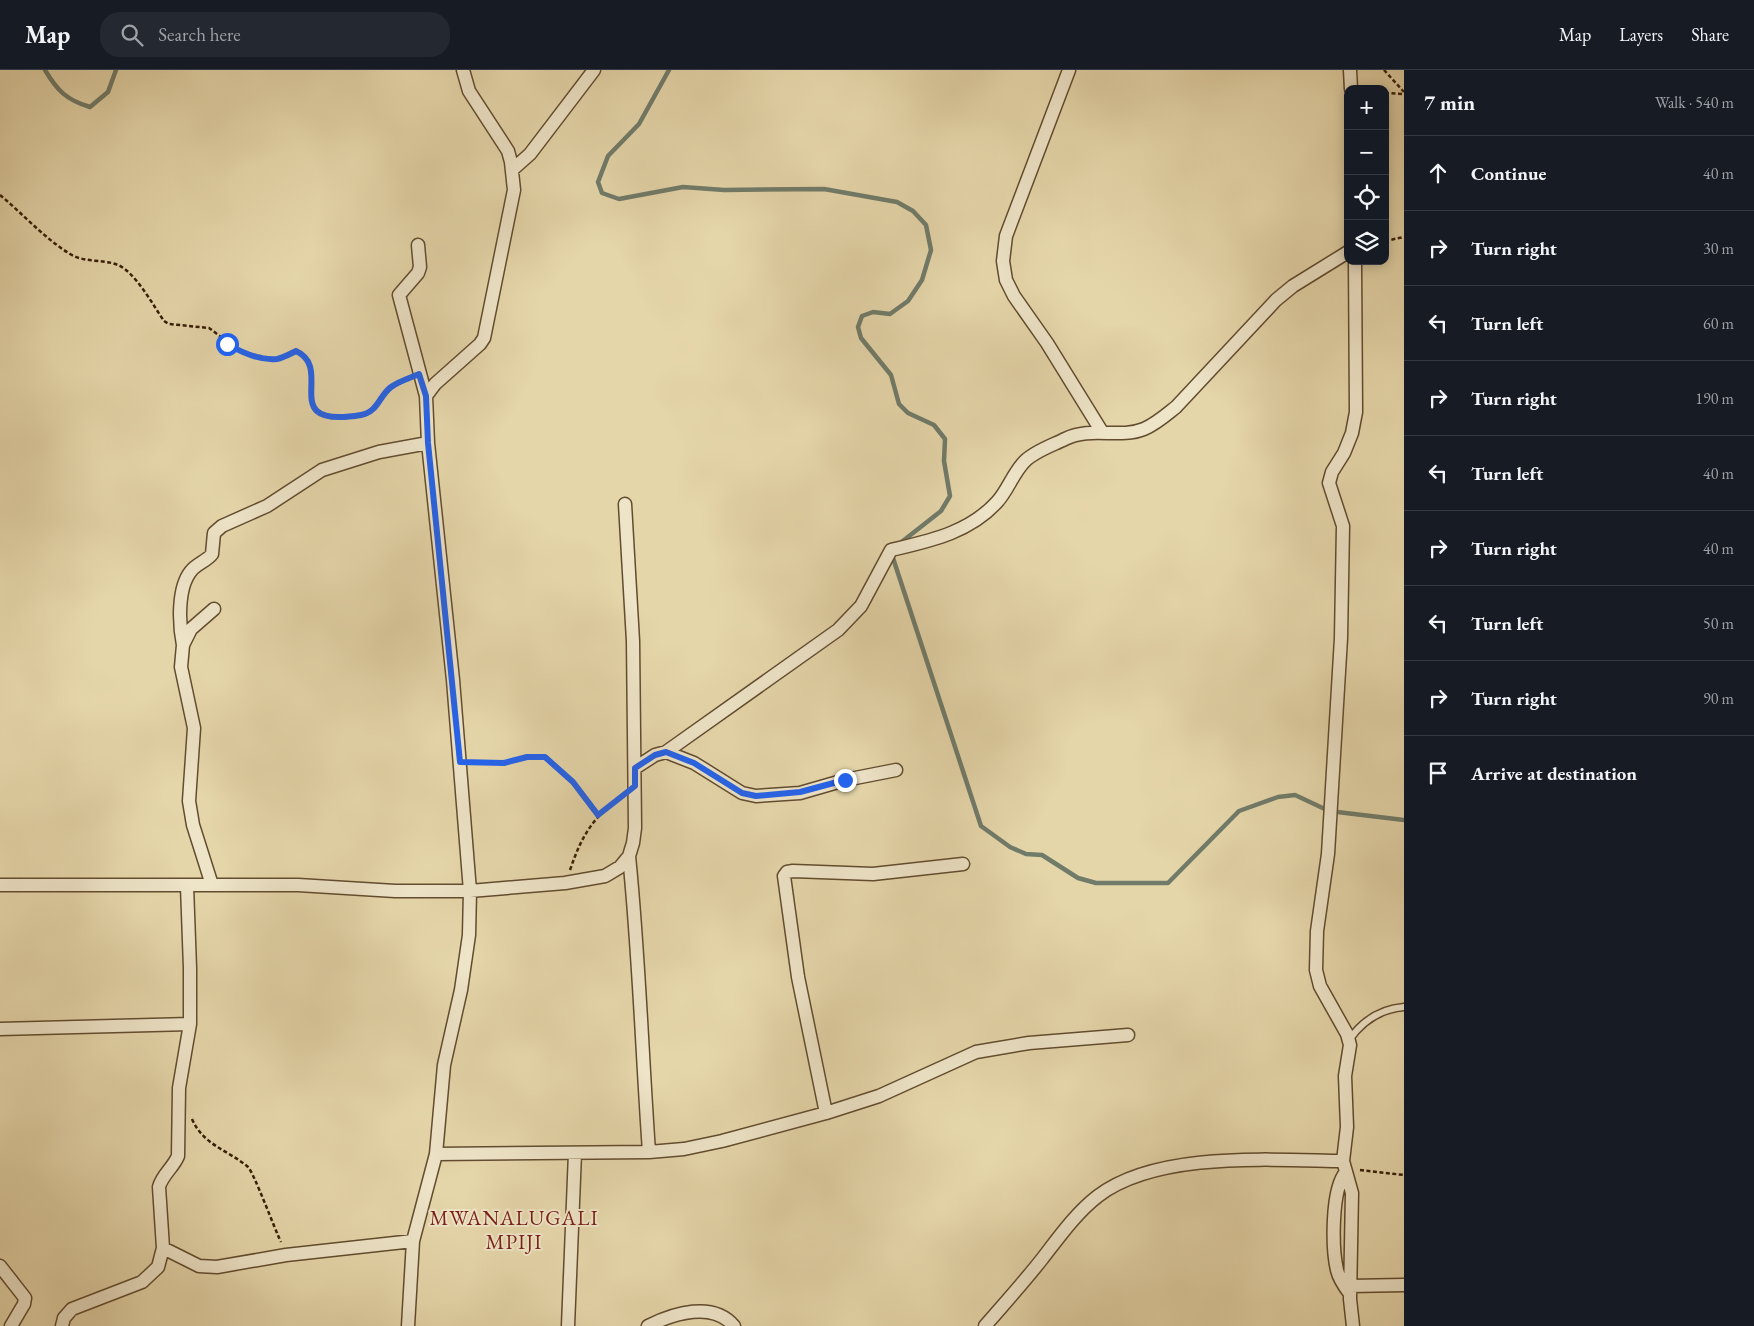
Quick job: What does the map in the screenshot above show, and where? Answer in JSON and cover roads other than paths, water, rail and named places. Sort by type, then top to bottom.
[{"type":"street","points":[[426,396],[435,384],[480,344],[484,338],[514,190],[508,151],[469,91],[463,70]]},
{"type":"street","points":[[512,170],[530,154],[594,70]]},
{"type":"street","points":[[1069,70],[1006,236],[1003,262],[1006,280],[1014,296],[1047,344],[1102,432]]},
{"type":"street","points":[[1350,70],[1351,85]]},
{"type":"street","points":[[408,1326],[413,1241],[436,1154],[444,1065],[461,990],[469,935],[470,890],[460,762],[428,443],[426,396],[399,296],[418,273],[420,267],[418,245]]},
{"type":"street","points":[[635,768],[655,755],[666,752],[838,630],[861,606],[890,550],[951,535],[966,526],[998,501],[1026,460],[1068,438],[1081,433],[1125,432],[1144,429],[1162,419],[1176,407],[1276,300],[1293,286],[1344,254]]},
{"type":"street","points":[[1352,1326],[1350,1290],[1340,1279],[1335,1252],[1336,1199],[1345,1168],[1347,1127],[1345,1076],[1350,1045],[1320,986],[1316,970],[1317,931],[1328,854],[1341,638],[1343,526],[1329,483],[1332,472],[1344,453],[1352,433],[1356,412],[1355,265]]},
{"type":"street","points":[[212,885],[192,825],[189,801],[194,728],[181,667],[183,645],[179,612],[190,571],[212,554],[213,538],[218,529],[267,506],[329,467],[347,464],[379,452],[428,443]]},
{"type":"street","points":[[0,884],[212,885],[470,890],[565,883],[605,876],[620,868],[629,856],[634,842],[635,828],[633,641],[625,504]]},
{"type":"street","points":[[183,645],[191,628],[214,609]]},
{"type":"street","points":[[666,752],[694,763],[742,793],[756,796],[800,792],[845,780],[896,770]]},
{"type":"street","points":[[629,856],[638,941],[642,1052],[649,1152]]},
{"type":"street","points":[[826,1113],[798,977],[784,876],[787,872],[793,871],[873,874],[963,864]]},
{"type":"street","points":[[62,1326],[64,1318],[72,1309],[142,1282],[158,1267],[163,1248],[159,1187],[161,1180],[174,1166],[178,1156],[179,1088],[190,1024],[187,886]]},
{"type":"street","points":[[0,1029],[190,1024]]},
{"type":"street","points":[[436,1154],[649,1152],[684,1149],[722,1141],[826,1113],[879,1096],[976,1052],[1028,1043],[1128,1035]]},
{"type":"street","points":[[568,1326],[575,1153]]},
{"type":"street","points":[[985,1326],[1070,1224],[1098,1196],[1129,1178],[1172,1168],[1249,1159],[1345,1168]]},
{"type":"street","points":[[163,1248],[199,1266],[216,1267],[286,1255],[413,1241]]},
{"type":"street","points":[[0,1266],[25,1298],[24,1304],[12,1326]]},
{"type":"street","points":[[1350,1290],[1404,1285]]},
{"type":"street","points":[[648,1326],[672,1315],[696,1312],[717,1313],[728,1319],[734,1326]]},
{"type":"lane","points":[[1349,1040],[1358,1027],[1371,1017],[1389,1008],[1404,1007]]},
{"type":"waterway","points":[[45,70],[63,93],[75,101],[90,107],[108,92],[116,70]]},
{"type":"waterway","points":[[669,70],[639,124],[608,156],[598,182],[602,193],[619,199],[683,187],[724,190],[824,189],[897,202],[913,211],[926,225],[931,250],[922,280],[908,301],[890,314],[873,312],[862,316],[858,327],[861,338],[891,375],[899,404],[908,413],[934,425],[945,439],[944,461],[950,496],[941,511],[899,544]]},
{"type":"waterway","points":[[892,555],[981,826],[1010,847],[1026,854],[1042,855],[1078,878],[1096,883],[1168,883],[1239,811],[1278,797],[1295,795],[1329,811],[1404,820]]},
{"type":"district","name":"MWANALUGALI MPIJI","points":[[514,1229]]}]
